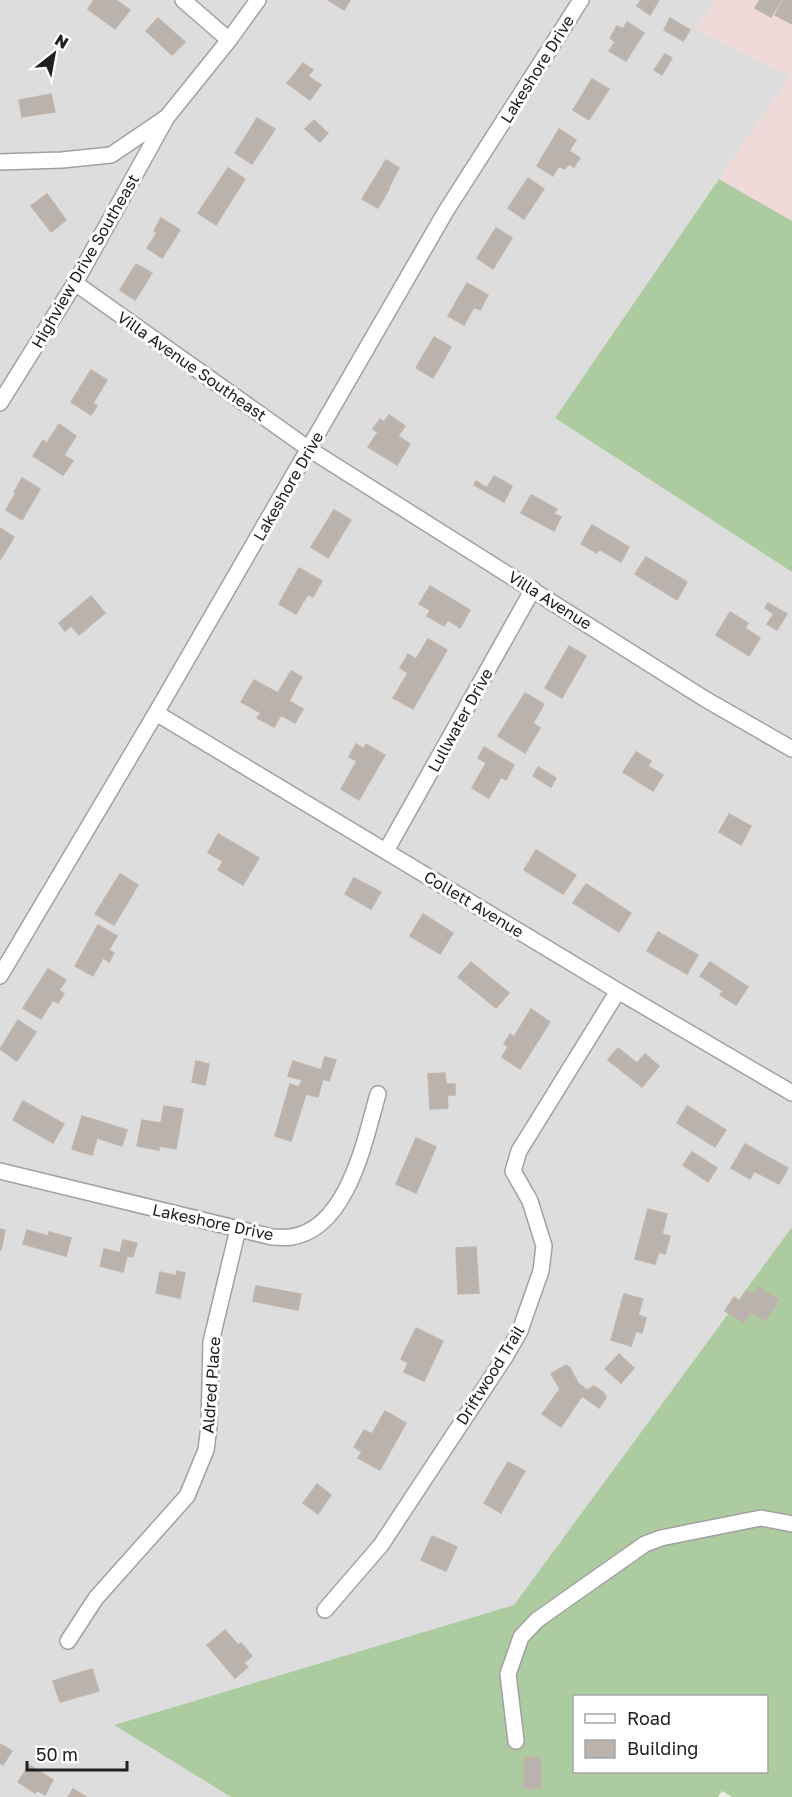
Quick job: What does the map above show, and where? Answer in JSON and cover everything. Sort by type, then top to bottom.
[{"type":"street","points":[[183,0],[229,40]]},
{"type":"street","points":[[0,162],[62,160],[111,155],[167,117],[258,0]]},
{"type":"street","name":"Lakeshore Drive","points":[[0,976],[156,713],[446,211],[581,0]]},
{"type":"street","name":"Highview Drive Southeast","points":[[0,403],[75,283],[167,117]]},
{"type":"street","name":"Villa Avenue Southeast","points":[[75,283],[309,450]]},
{"type":"street","name":"Villa Avenue","points":[[309,450],[705,699],[792,749]]},
{"type":"street","name":"Lullwater Drive","points":[[386,851],[533,589]]},
{"type":"street","name":"Collett Avenue","points":[[156,713],[618,992],[792,1093]]},
{"type":"street","name":"Driftwood Trail","points":[[325,1610],[381,1545],[520,1331],[541,1271],[544,1246],[530,1201],[513,1171],[519,1151],[618,992]]},
{"type":"street","name":"Lakeshore Drive","points":[[0,1171],[272,1237],[293,1237],[314,1228],[335,1210],[347,1191],[362,1153],[378,1094]]},
{"type":"street","name":"Aldred Place","points":[[69,1641],[96,1598],[187,1496],[206,1450],[209,1426],[211,1342],[238,1229]]},
{"type":"street","points":[[516,1741],[508,1674],[521,1637],[537,1620],[645,1544],[661,1538],[761,1518],[792,1524]]},
{"type":"shaded area","points":[[0,0],[715,0],[696,29],[790,76],[555,418],[792,572],[792,1227],[514,1606],[114,1725],[231,1797],[0,1797]]},
{"type":"shaded area","points":[[715,0],[792,0],[792,221],[719,179],[790,76],[695,29]]},
{"type":"green space","points":[[719,179],[792,221],[792,572],[555,418]]},
{"type":"green space","points":[[792,1227],[792,1797],[732,1797],[722,1791],[718,1797],[231,1797],[114,1725],[514,1605]]},
{"type":"building","points":[[94,0],[116,0],[130,10],[115,29],[88,9]]},
{"type":"building","points":[[328,0],[350,0],[344,10]]},
{"type":"building","points":[[641,0],[659,0],[650,15],[637,6]]},
{"type":"building","points":[[760,0],[781,0],[771,17],[755,8]]},
{"type":"building","points":[[783,0],[792,0],[792,24],[775,15]]},
{"type":"building","points":[[158,18],[185,42],[172,55],[146,31]]},
{"type":"building","points":[[670,18],[690,30],[683,41],[664,30]]},
{"type":"building","points":[[627,22],[644,33],[626,61],[609,51],[615,42],[610,38],[617,26],[623,29]]},
{"type":"building","points":[[665,54],[672,58],[662,75],[654,70]]},
{"type":"building","points":[[303,63],[313,70],[308,76],[321,85],[310,100],[287,83]]},
{"type":"building","points":[[592,79],[609,89],[589,120],[573,110]]},
{"type":"building","points":[[51,94],[55,112],[22,117],[19,100]]},
{"type":"building","points":[[257,118],[275,129],[252,164],[235,153]]},
{"type":"building","points":[[314,120],[328,133],[320,142],[305,129]]},
{"type":"building","points":[[559,129],[576,140],[569,151],[580,158],[574,167],[568,164],[565,169],[559,166],[553,176],[537,166]]},
{"type":"building","points":[[386,160],[399,168],[378,208],[362,199]]},
{"type":"building","points":[[228,168],[245,179],[216,225],[198,213]]},
{"type":"building","points":[[528,178],[544,189],[524,219],[508,208]]},
{"type":"building","points":[[47,194],[66,220],[51,232],[31,206]]},
{"type":"building","points":[[161,218],[180,230],[162,258],[147,248],[157,233],[154,231]]},
{"type":"building","points":[[496,228],[512,238],[493,269],[477,258]]},
{"type":"building","points":[[136,264],[152,273],[135,300],[120,290]]},
{"type":"building","points":[[467,283],[488,295],[480,310],[474,307],[464,325],[448,316]]},
{"type":"building","points":[[434,337],[451,347],[433,378],[416,368]]},
{"type":"building","points":[[91,370],[107,380],[93,403],[97,406],[91,415],[71,402]]},
{"type":"building","points":[[389,415],[405,426],[398,436],[410,444],[397,465],[368,447],[378,432],[373,429],[380,419],[384,422]]},
{"type":"building","points":[[59,424],[76,436],[64,455],[73,461],[63,475],[33,456],[43,440],[47,443]]},
{"type":"building","points":[[494,476],[512,486],[504,502],[474,485],[476,481],[487,488]]},
{"type":"building","points":[[22,478],[40,489],[22,520],[6,510]]},
{"type":"building","points":[[531,495],[557,509],[554,514],[561,517],[554,531],[521,513]]},
{"type":"building","points":[[334,510],[351,520],[328,558],[311,547]]},
{"type":"building","points":[[592,525],[629,547],[621,562],[599,549],[597,553],[581,544]]},
{"type":"building","points":[[0,528],[14,537],[0,560]]},
{"type":"building","points":[[646,557],[687,582],[677,600],[635,574]]},
{"type":"building","points":[[299,568],[322,581],[313,597],[308,594],[296,614],[279,604]]},
{"type":"building","points":[[430,586],[470,610],[460,628],[448,620],[444,626],[427,616],[430,610],[419,604]]},
{"type":"building","points":[[91,596],[105,613],[79,635],[71,626],[65,631],[59,623]]},
{"type":"building","points":[[768,603],[787,614],[777,630],[767,624],[774,614],[765,608]]},
{"type":"building","points":[[730,612],[748,623],[745,628],[760,638],[749,656],[716,635]]},
{"type":"building","points":[[428,639],[447,650],[413,709],[393,698],[408,673],[400,668],[408,654],[416,659]]},
{"type":"building","points":[[569,646],[586,656],[562,698],[545,688]]},
{"type":"building","points":[[291,671],[302,677],[289,701],[303,709],[295,723],[281,715],[274,727],[257,718],[261,713],[241,702],[254,680],[278,693]]},
{"type":"building","points":[[525,693],[544,704],[533,723],[540,728],[525,753],[498,736]]},
{"type":"building","points":[[356,744],[364,749],[366,744],[385,755],[359,800],[341,789],[357,761],[349,757]]},
{"type":"building","points":[[484,747],[514,765],[506,780],[501,777],[489,798],[472,788],[486,763],[478,758]]},
{"type":"building","points":[[636,752],[651,761],[648,766],[663,775],[653,791],[623,772]]},
{"type":"building","points":[[538,767],[556,778],[551,787],[533,776]]},
{"type":"building","points":[[729,814],[751,826],[741,845],[719,832]]},
{"type":"building","points":[[218,834],[259,858],[243,885],[218,870],[223,861],[208,853]]},
{"type":"building","points":[[536,850],[576,875],[563,894],[524,870]]},
{"type":"building","points":[[120,874],[138,885],[114,925],[95,914]]},
{"type":"building","points":[[354,878],[381,892],[371,909],[345,894]]},
{"type":"building","points":[[586,884],[631,913],[619,932],[573,903]]},
{"type":"building","points":[[423,914],[453,933],[440,954],[410,936]]},
{"type":"building","points":[[98,925],[117,936],[109,950],[114,953],[109,962],[103,958],[93,976],[75,966]]},
{"type":"building","points":[[658,932],[698,955],[687,974],[647,951]]},
{"type":"building","points":[[471,962],[509,993],[496,1008],[458,977]]},
{"type":"building","points":[[710,962],[748,987],[736,1005],[720,995],[723,991],[700,976]]},
{"type":"building","points":[[48,969],[66,980],[59,990],[64,994],[58,1003],[53,1000],[41,1019],[23,1008]]},
{"type":"building","points":[[531,1009],[550,1022],[520,1069],[502,1057],[508,1047],[504,1044],[510,1034],[514,1037]]},
{"type":"building","points":[[18,1020],[36,1032],[17,1061],[0,1049]]},
{"type":"building","points":[[618,1048],[637,1063],[645,1054],[659,1066],[642,1087],[608,1060]]},
{"type":"building","points":[[325,1057],[336,1060],[329,1081],[323,1079],[318,1097],[306,1094],[291,1141],[275,1136],[290,1084],[299,1087],[302,1080],[288,1076],[293,1061],[321,1070]]},
{"type":"building","points":[[196,1061],[209,1064],[205,1085],[192,1082]]},
{"type":"building","points":[[445,1073],[446,1084],[455,1084],[455,1095],[447,1095],[448,1108],[430,1109],[428,1074]]},
{"type":"building","points":[[23,1101],[64,1124],[53,1143],[13,1120]]},
{"type":"building","points":[[164,1106],[183,1109],[176,1149],[159,1146],[159,1150],[137,1146],[142,1120],[161,1123]]},
{"type":"building","points":[[687,1106],[726,1130],[715,1147],[677,1123]]},
{"type":"building","points":[[82,1116],[127,1130],[122,1146],[97,1138],[92,1155],[72,1149]]},
{"type":"building","points":[[416,1138],[436,1147],[416,1193],[396,1184]]},
{"type":"building","points":[[745,1144],[788,1168],[779,1184],[754,1171],[750,1179],[731,1168]]},
{"type":"building","points":[[692,1152],[717,1168],[708,1182],[683,1165]]},
{"type":"building","points":[[648,1209],[667,1214],[662,1234],[670,1236],[665,1254],[659,1252],[655,1264],[635,1259]]},
{"type":"building","points":[[0,1229],[5,1230],[1,1250],[0,1250]]},
{"type":"building","points":[[27,1230],[48,1236],[49,1232],[71,1238],[66,1256],[23,1244]]},
{"type":"building","points":[[123,1240],[137,1243],[133,1257],[127,1256],[123,1272],[100,1266],[104,1249],[120,1253]]},
{"type":"building","points":[[476,1247],[479,1293],[458,1294],[456,1248]]},
{"type":"building","points":[[177,1271],[185,1273],[180,1298],[156,1293],[160,1272],[176,1276]]},
{"type":"building","points":[[256,1286],[301,1294],[298,1310],[253,1301]]},
{"type":"building","points":[[758,1287],[779,1300],[765,1321],[751,1312],[744,1323],[725,1311],[734,1297],[740,1301],[747,1290],[753,1294]]},
{"type":"building","points":[[624,1294],[643,1299],[638,1315],[646,1318],[642,1333],[636,1331],[631,1346],[611,1340]]},
{"type":"building","points":[[416,1328],[443,1341],[424,1381],[404,1372],[408,1363],[401,1359]]},
{"type":"building","points":[[619,1354],[634,1368],[621,1383],[605,1369]]},
{"type":"building","points":[[566,1365],[578,1383],[587,1390],[594,1386],[604,1393],[606,1398],[599,1408],[582,1396],[561,1427],[542,1414],[560,1389],[551,1374]]},
{"type":"building","points":[[385,1411],[406,1423],[380,1470],[358,1458],[362,1452],[354,1447],[364,1430],[372,1434]]},
{"type":"building","points":[[508,1462],[525,1471],[501,1513],[484,1503]]},
{"type":"building","points":[[317,1484],[331,1495],[318,1514],[303,1503]]},
{"type":"building","points":[[432,1536],[457,1547],[446,1571],[421,1560]]},
{"type":"building","points":[[225,1630],[252,1656],[244,1663],[248,1667],[235,1678],[207,1645]]},
{"type":"building","points":[[92,1669],[99,1691],[60,1702],[53,1681]]},
{"type":"building","points":[[0,1744],[12,1751],[3,1765],[0,1763]]},
{"type":"building","points":[[540,1757],[541,1788],[524,1788],[524,1758]]},
{"type":"building","points":[[29,1765],[53,1780],[45,1795],[37,1790],[35,1793],[18,1782]]},
{"type":"building","points":[[73,1789],[86,1797],[68,1797]]}]
